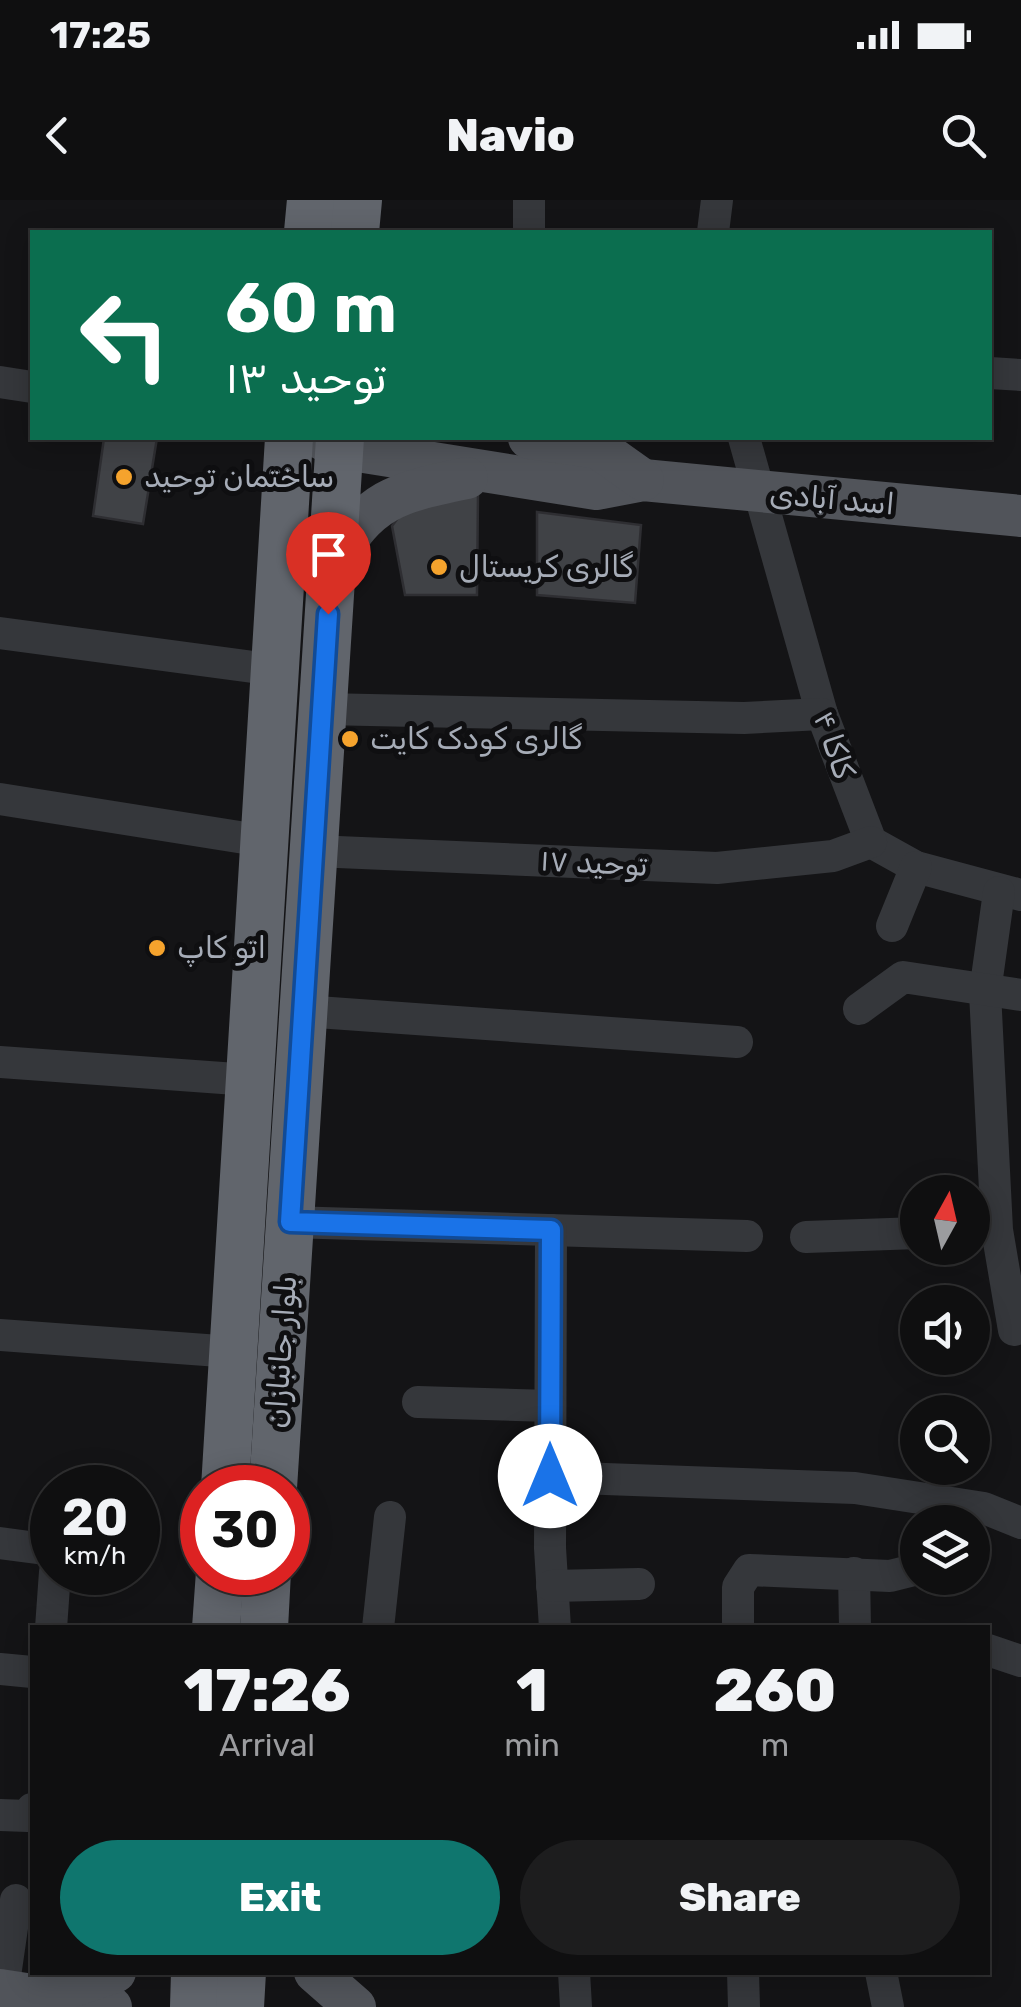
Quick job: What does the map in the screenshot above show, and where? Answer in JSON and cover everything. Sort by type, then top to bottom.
[{"type":"highway","points":[[308,230],[311,200]]},
{"type":"highway","points":[[355,230],[358,200]]},
{"type":"highway","name":"بلوار جانبازان","points":[[226,1465],[289,440]]},
{"type":"highway","name":"بلوار جانبازان","points":[[274,1465],[332,564],[333,441]]},
{"type":"highway","points":[[216,1625],[218,1595]]},
{"type":"highway","points":[[264,1625],[266,1595]]},
{"type":"highway","points":[[194,2007],[195,1975]]},
{"type":"highway","points":[[240,2007],[242,1975]]},
{"type":"main road","name":"اسد آبادی","points":[[543,440],[598,448],[643,480]]},
{"type":"main road","name":"اسد آبادی","points":[[333,441],[596,488],[643,480],[1021,516]]},
{"type":"main road","points":[[332,564],[353,526],[380,504],[421,488],[494,472]]},
{"type":"main road","points":[[15,1992],[100,1975]]},
{"type":"main road","points":[[318,1975],[355,2007]]},
{"type":"main road","points":[[15,1992],[111,2007]]},
{"type":"street","points":[[528,230],[529,200]]},
{"type":"street","points":[[713,230],[717,200]]},
{"type":"street","points":[[992,373],[1021,375]]},
{"type":"street","points":[[0,382],[30,386]]},
{"type":"street","name":"کاکا ۴","points":[[745,440],[822,714],[871,842]]},
{"type":"street","points":[[0,633],[276,670]]},
{"type":"street","points":[[322,710],[744,718],[822,714]]},
{"type":"street","points":[[0,800],[264,841]]},
{"type":"street","points":[[871,842],[916,867],[1010,894],[985,992],[985,1175]]},
{"type":"street","name":"توحید ۱۷","points":[[314,851],[717,868],[834,856],[871,842]]},
{"type":"street","points":[[892,926],[916,867]]},
{"type":"street","points":[[859,1010],[903,977],[1021,996]]},
{"type":"street","points":[[304,1011],[737,1042]]},
{"type":"street","points":[[0,1062],[250,1080]]},
{"type":"street","points":[[290,1222],[748,1236]]},
{"type":"street","points":[[551,1230],[554,1625]]},
{"type":"street","points":[[806,1237],[900,1233]]},
{"type":"street","points":[[990,1240],[1014,1290],[1014,1330]]},
{"type":"street","points":[[0,1335],[233,1352]]},
{"type":"street","points":[[418,1402],[550,1406]]},
{"type":"street","points":[[550,1476],[856,1488],[912,1505]]},
{"type":"street","points":[[990,1510],[1021,1523]]},
{"type":"street","points":[[378,1625],[390,1517]]},
{"type":"street","points":[[0,1543],[30,1547]]},
{"type":"street","points":[[738,1625],[738,1587],[749,1570],[900,1574]]},
{"type":"street","points":[[854,1574],[855,1625]]},
{"type":"street","points":[[552,1586],[639,1584]]},
{"type":"street","points":[[51,1625],[53,1595]]},
{"type":"street","points":[[990,1651],[1021,1662]]},
{"type":"street","points":[[0,1669],[30,1672]]},
{"type":"street","points":[[0,1815],[28,1816],[30,1812]]},
{"type":"street","points":[[15,1992],[16,1900]]},
{"type":"street","points":[[574,1975],[576,2007]]},
{"type":"street","points":[[744,1975],[744,2007]]},
{"type":"street","points":[[883,1975],[888,2007]]},
{"type":"building","name":"ساختمان توحید","points":[[104,440],[157,440],[143,524],[93,516]]},
{"type":"building","name":"گالری کریستال","points":[[421,487],[478,495],[477,595],[405,595],[392,526]]},
{"type":"building","points":[[537,512],[641,525],[635,603],[537,595]]},
{"type":"place","name":"ساختمان توحید","points":[[124,477]]},
{"type":"place","name":"گالری کریستال","points":[[439,567]]},
{"type":"place","name":"گالری کودک کایت","points":[[350,739]]},
{"type":"place","name":"اتو کاپ","points":[[157,948]]},
{"type":"route","points":[[328,614],[290,1222],[551,1230],[550,1476]]}]
